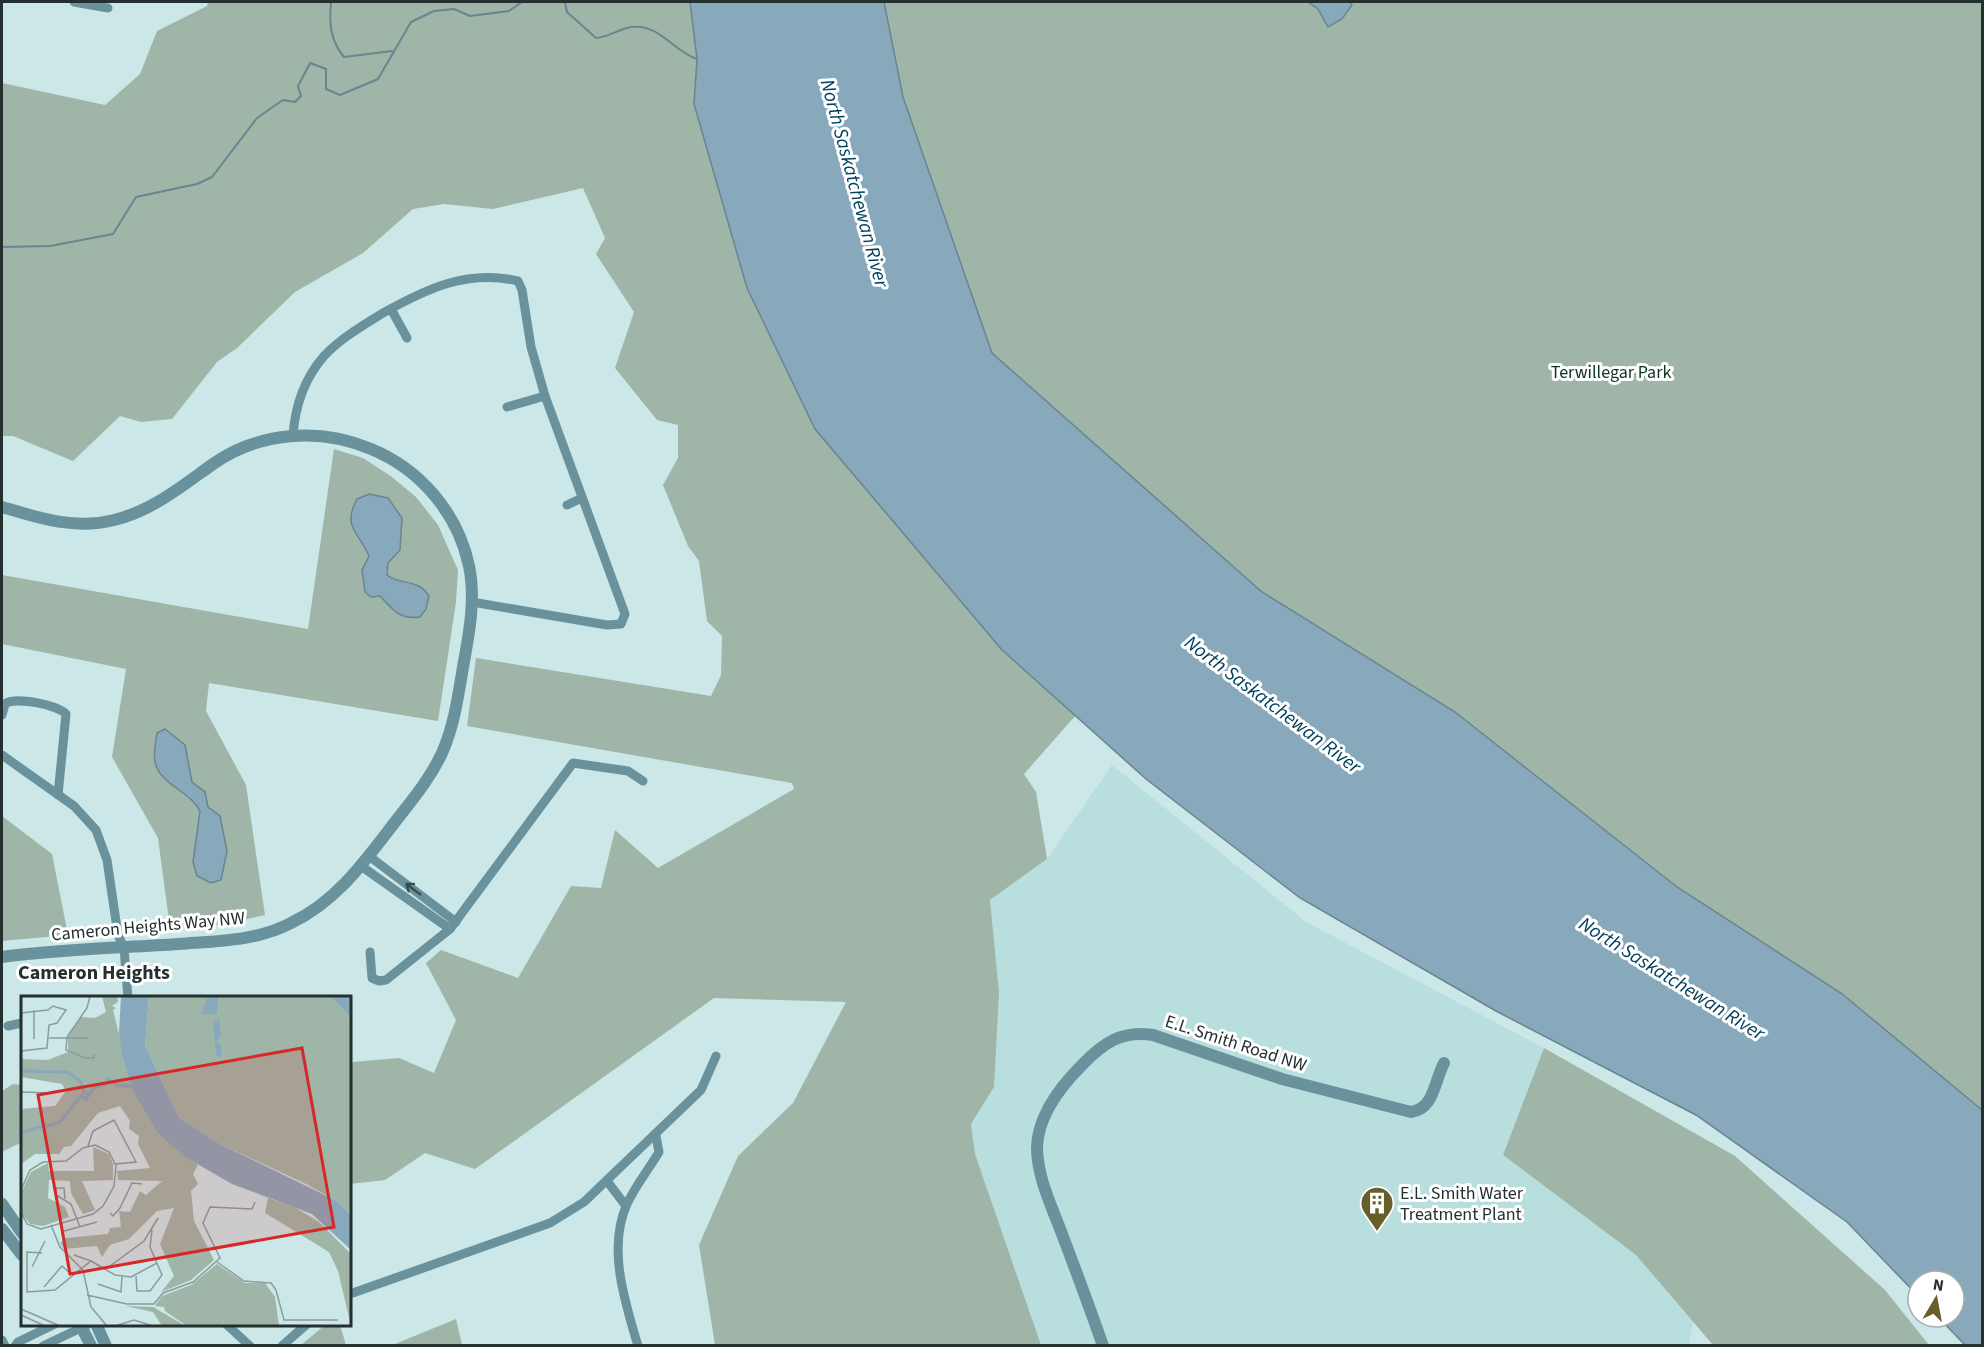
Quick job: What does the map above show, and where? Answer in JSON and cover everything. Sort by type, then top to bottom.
[{"type":"street","points":[[74,2],[108,8]]},
{"type":"street","points":[[293,436],[300,397],[323,358],[352,333],[428,289],[459,280],[518,281],[522,290],[531,347],[545,396],[625,614],[621,624],[607,625],[472,602]]},
{"type":"street","points":[[391,309],[407,338]]},
{"type":"street","points":[[507,407],[545,396]]},
{"type":"street","name":"Cameron Heights Way NW","points":[[2,507],[63,524],[114,520],[166,498],[232,452],[255,443],[293,436],[330,436],[350,441],[392,459],[412,472],[444,506],[455,527],[469,567],[472,602],[455,715],[443,751],[424,784],[365,861],[316,908],[290,924],[269,932],[229,940],[2,957]]},
{"type":"street","points":[[567,505],[582,498]]},
{"type":"street","points":[[2,715],[5,704],[14,700],[57,708],[66,714],[67,724],[58,795]]},
{"type":"street","points":[[2,755],[83,814],[100,838],[107,860],[118,935],[124,948],[128,996]]},
{"type":"street","points":[[370,952],[372,978],[379,981],[386,980],[453,926],[569,765],[580,762],[628,771],[643,782]]},
{"type":"street","points":[[365,861],[453,926]]},
{"type":"street","points":[[8,1026],[21,1023]]},
{"type":"street","name":"E.L. Smith Road NW","points":[[1103,1346],[1042,1180],[1037,1146],[1042,1123],[1062,1085],[1088,1059],[1112,1040],[1136,1032],[1153,1035],[1282,1079],[1411,1112],[1422,1111],[1428,1104],[1434,1082],[1444,1064]]},
{"type":"street","points":[[351,1294],[550,1223],[584,1202],[656,1136],[701,1090],[716,1056]]},
{"type":"street","points":[[638,1346],[621,1281],[618,1253],[626,1206],[659,1152],[656,1136]]},
{"type":"street","points":[[607,1181],[626,1206]]},
{"type":"street","points":[[2,1204],[21,1232]]},
{"type":"street","points":[[2,1229],[21,1254]]},
{"type":"street","points":[[15,1346],[18,1342],[51,1326]]},
{"type":"street","points":[[43,1346],[84,1326],[91,1346]]},
{"type":"street","points":[[97,1326],[106,1346]]},
{"type":"street","points":[[228,1326],[250,1346]]},
{"type":"street","points":[[282,1346],[305,1326]]},
{"type":"street","points":[[2,1340],[5,1346]]},
{"type":"shaded area","points":[[1112,765],[1306,922],[1544,1048],[1503,1155],[1636,1255],[1693,1322],[1689,1345],[1041,1345],[975,1154],[971,1124],[994,1087],[998,987],[990,900],[1047,859]]},
{"type":"green space","points":[[208,2],[690,2],[697,59],[694,104],[747,288],[815,429],[1002,650],[1076,715],[1024,774],[1036,792],[1047,859],[990,900],[999,993],[994,1087],[971,1124],[975,1154],[1041,1345],[715,1345],[699,1245],[738,1156],[793,1103],[846,1002],[714,998],[475,1169],[425,1153],[385,1180],[351,1184],[351,1066],[353,1062],[399,1058],[434,1073],[456,1020],[426,963],[441,950],[518,978],[571,886],[601,888],[615,830],[658,868],[794,789],[792,783],[467,726],[476,658],[711,696],[721,675],[722,636],[707,621],[699,561],[688,546],[663,485],[678,458],[678,425],[657,420],[615,368],[634,312],[596,254],[605,238],[583,188],[493,209],[444,204],[413,209],[363,253],[295,292],[237,348],[217,362],[172,419],[141,422],[120,416],[73,461],[13,436],[2,436],[2,83],[105,105],[140,74],[157,31],[207,6]]},
{"type":"green space","name":"Terwillegar Park","points":[[884,2],[1982,2],[1982,1110],[1841,993],[1677,887],[1454,712],[1262,592],[992,353],[903,97]]},
{"type":"green space","points":[[334,449],[363,458],[392,477],[416,497],[438,525],[458,570],[456,602],[438,721],[209,683],[206,711],[246,785],[265,915],[225,924],[170,928],[158,838],[112,757],[126,669],[2,644],[2,575],[308,629]]},
{"type":"green space","points":[[2,816],[52,854],[68,935],[2,941]]},
{"type":"green space","points":[[1544,1048],[1735,1156],[1885,1290],[1906,1316],[1906,1329],[1916,1329],[1929,1345],[1713,1345],[1636,1255],[1503,1155]]},
{"type":"green space","points":[[13,1084],[21,1085],[21,1142],[2,1152],[2,1091]]},
{"type":"green space","points":[[456,1319],[462,1345],[390,1346]]},
{"type":"green space","points":[[324,1326],[340,1326],[346,1345],[301,1345]]},
{"type":"water","name":"North Saskatchewan River","points":[[690,2],[884,2],[903,97],[992,353],[1262,592],[1455,712],[1677,887],[1841,993],[1982,1110],[1982,1345],[1965,1345],[1950,1329],[1966,1329],[1966,1269],[1906,1269],[1906,1283],[1847,1222],[1696,1115],[1496,1011],[1300,898],[1146,779],[1002,650],[815,429],[747,288],[694,104],[697,59]]},
{"type":"water","points":[[1308,2],[1350,2],[1352,5],[1342,19],[1328,27],[1318,9]]},
{"type":"water","points":[[369,494],[388,498],[402,518],[400,550],[388,563],[387,575],[415,584],[425,590],[429,596],[426,609],[420,617],[402,615],[393,610],[380,596],[371,597],[365,592],[362,570],[369,556],[353,529],[351,516],[357,499]]},
{"type":"water","points":[[165,729],[185,745],[192,782],[205,792],[208,807],[220,816],[227,851],[221,880],[211,883],[197,876],[193,862],[200,811],[189,798],[163,777],[155,762],[157,733]]},
{"type":"waterway","points":[[331,2],[331,31],[344,57],[392,51]]},
{"type":"waterway","points":[[2,247],[50,246],[113,234],[136,197],[197,184],[212,177],[257,118],[283,100],[295,102],[301,96],[298,86],[310,63],[326,69],[326,89],[340,95],[378,79],[411,22],[434,11],[454,9],[470,16],[509,11],[522,2]]},
{"type":"waterway","points":[[565,2],[567,12],[596,38],[631,27],[641,27],[650,29],[697,59]]},
{"type":"place","name":"E.L. Smith Water Treatment Plant","points":[[1377,1232]]},
{"type":"district","name":"Cameron Heights","points":[[94,972]]}]
